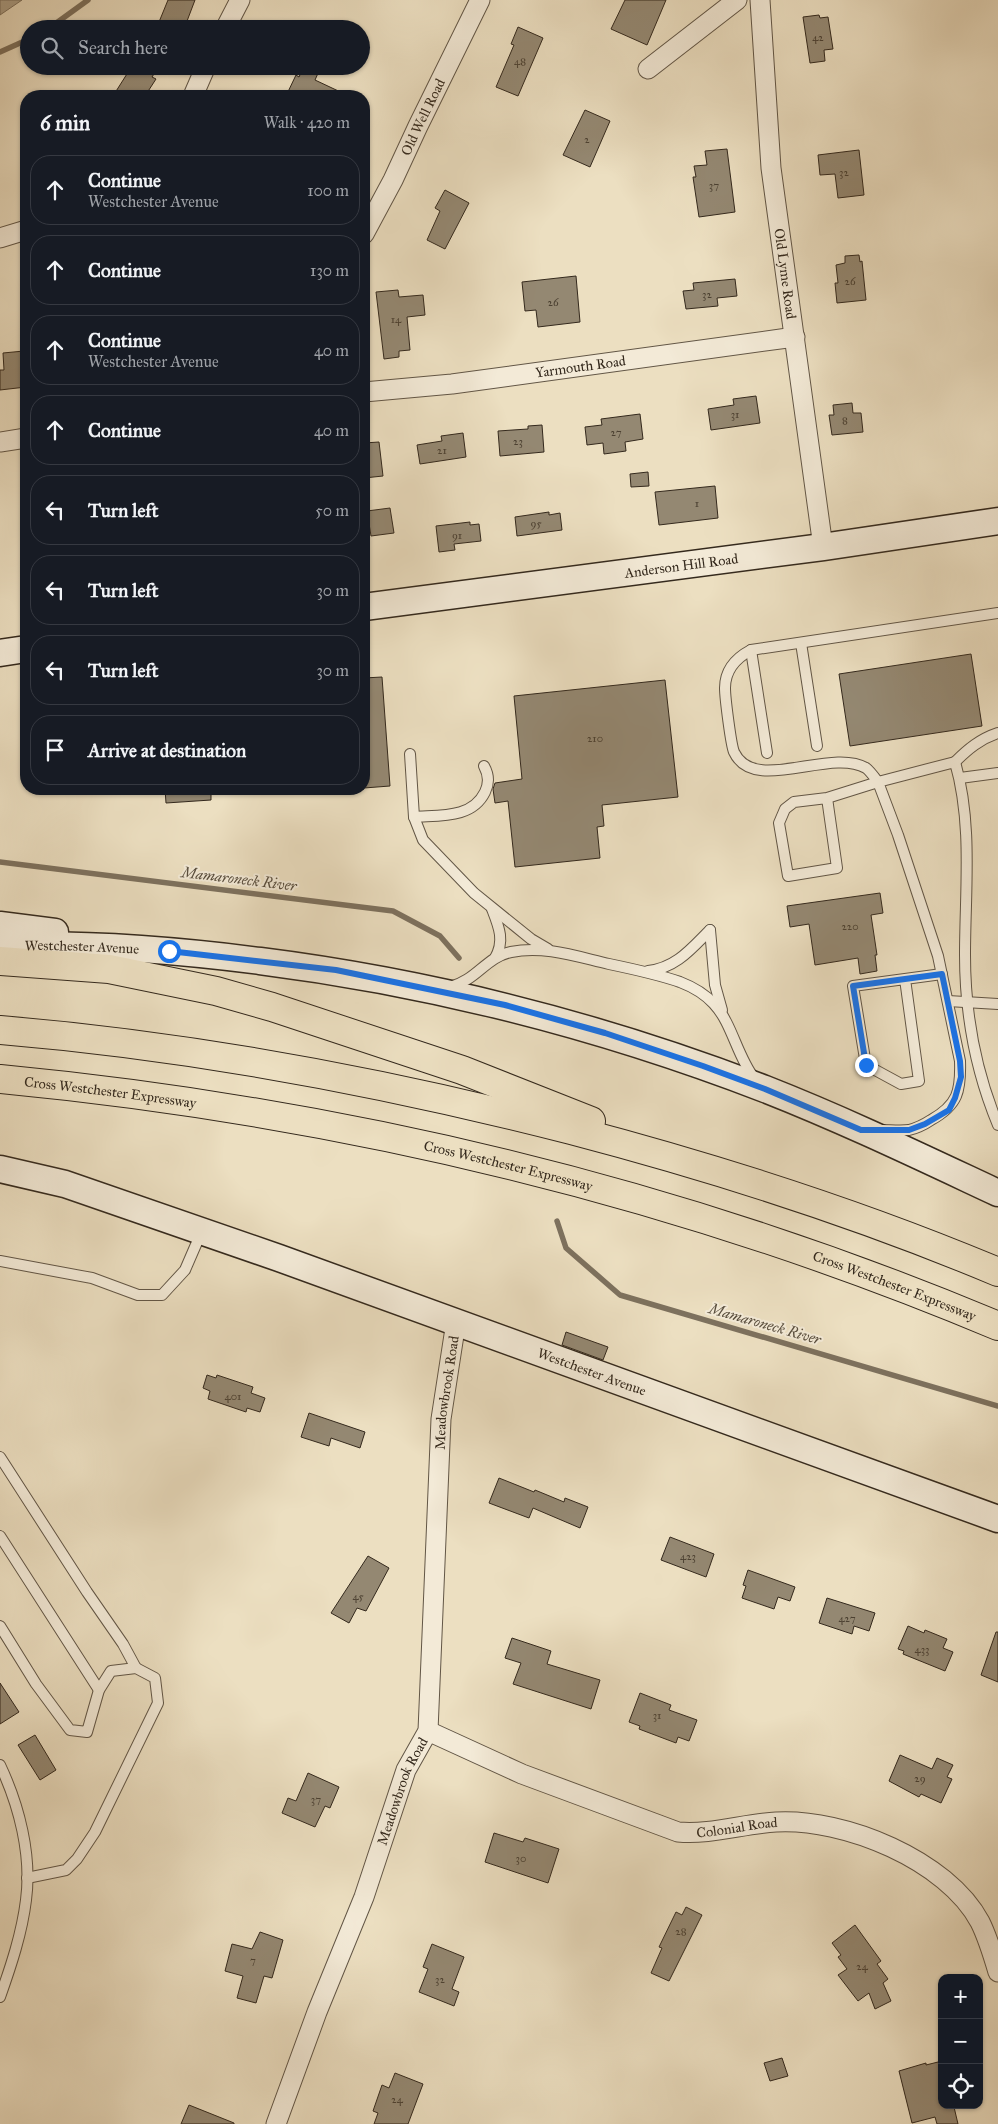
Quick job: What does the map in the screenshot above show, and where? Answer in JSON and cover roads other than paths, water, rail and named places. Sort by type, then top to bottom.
[{"type":"highway","points":[[0,960],[110,969],[175,981],[254,1001],[462,1070],[730,1175],[858,1219],[998,1272]]},
{"type":"highway","points":[[0,1030],[193,1053],[347,1080],[527,1119],[730,1175]]},
{"type":"highway","name":"Cross Westchester Expressway","points":[[0,1079],[130,1093],[258,1112],[394,1138],[523,1167],[586,1183],[716,1222],[842,1265],[998,1326]]},
{"type":"main road","name":"Anderson Hill Road","points":[[370,606],[822,547],[998,520]]},
{"type":"main road","points":[[0,653],[20,650]]},
{"type":"main road","points":[[0,925],[46,930],[169,951]]},
{"type":"main road","name":"Westchester Avenue","points":[[0,946],[36,945],[169,951],[336,970],[505,1005],[605,1033],[765,1089]]},
{"type":"main road","points":[[765,1089],[861,1130],[998,1193]]},
{"type":"main road","points":[[0,1169],[65,1184],[194,1228]]},
{"type":"main road","points":[[0,1181],[194,1228]]},
{"type":"main road","name":"Westchester Avenue","points":[[194,1228],[998,1519]]},
{"type":"street","points":[[230,20],[240,0]]},
{"type":"street","name":"Old Well Road","points":[[370,223],[393,180],[480,0]]},
{"type":"street","points":[[648,69],[737,0]]},
{"type":"street","name":"Old Lyme Road","points":[[760,0],[771,168],[822,547]]},
{"type":"street","points":[[195,90],[202,75]]},
{"type":"street","points":[[0,238],[20,232]]},
{"type":"street","name":"Yarmouth Road","points":[[370,391],[452,384],[794,337]]},
{"type":"street","points":[[0,442],[20,439]]},
{"type":"street","name":"Meadowbrook Road","points":[[276,2124],[317,2012],[364,1897],[406,1770],[428,1731],[441,1419],[456,1322]]},
{"type":"street","name":"Colonial Road","points":[[428,1731],[522,1774],[678,1832],[695,1834],[730,1827],[778,1822],[825,1825],[874,1839],[903,1853],[939,1876],[963,1898],[979,1921],[993,1952],[998,1972]]},
{"type":"lane","points":[[861,1130],[909,1130],[925,1124],[949,1110],[955,1098],[961,1077],[960,1061],[942,974],[898,836],[878,782],[867,769],[845,761],[761,771],[743,765],[734,751],[725,687],[726,680],[732,664],[741,655],[751,650],[998,613]]},
{"type":"lane","points":[[801,643],[817,746]]},
{"type":"lane","points":[[751,650],[768,752]]},
{"type":"lane","points":[[828,798],[838,868],[788,876],[779,823],[786,809],[794,802],[828,798],[878,782],[955,762],[984,738],[998,733]]},
{"type":"lane","points":[[410,754],[414,817],[423,840],[474,893],[540,945],[556,952]]},
{"type":"lane","points":[[955,762],[963,794],[967,858],[965,958],[974,1048],[998,1125]]},
{"type":"lane","points":[[414,817],[456,814],[467,811],[476,805],[487,787],[488,777],[484,766]]},
{"type":"lane","points":[[960,778],[998,773]]},
{"type":"lane","points":[[492,908],[502,942],[495,958]]},
{"type":"lane","points":[[641,971],[658,970],[680,959],[710,930],[715,985],[724,1018],[744,1065],[753,1078],[765,1089]]},
{"type":"lane","points":[[432,989],[463,983],[495,958],[511,952],[526,950],[556,952],[641,971],[680,982],[694,988],[711,1001],[724,1018]]},
{"type":"lane","points":[[905,979],[919,1081],[901,1084],[866,1065],[853,986],[942,974]]},
{"type":"lane","points":[[948,1001],[998,1004]]},
{"type":"lane","points":[[0,1261],[92,1278],[138,1295],[162,1295],[185,1270],[194,1228]]},
{"type":"lane","points":[[0,1456],[123,1644],[136,1668],[155,1678],[158,1703],[95,1832],[77,1859],[66,1870],[27,1878]]},
{"type":"lane","points":[[0,1536],[99,1690]]},
{"type":"lane","points":[[0,1626],[36,1684],[70,1730],[87,1732],[99,1690],[111,1671],[136,1668]]},
{"type":"lane","points":[[0,1765],[10,1786],[19,1819],[27,1878],[26,1900],[20,1928],[0,1997]]},
{"type":"waterway","points":[[60,20],[88,0]]},
{"type":"waterway","points":[[0,52],[20,43]]},
{"type":"waterway","name":"Mamaroneck River","points":[[0,862],[393,911],[440,936],[459,958]]},
{"type":"waterway","name":"Mamaroneck River","points":[[557,1221],[566,1248],[620,1295],[998,1406]]}]
